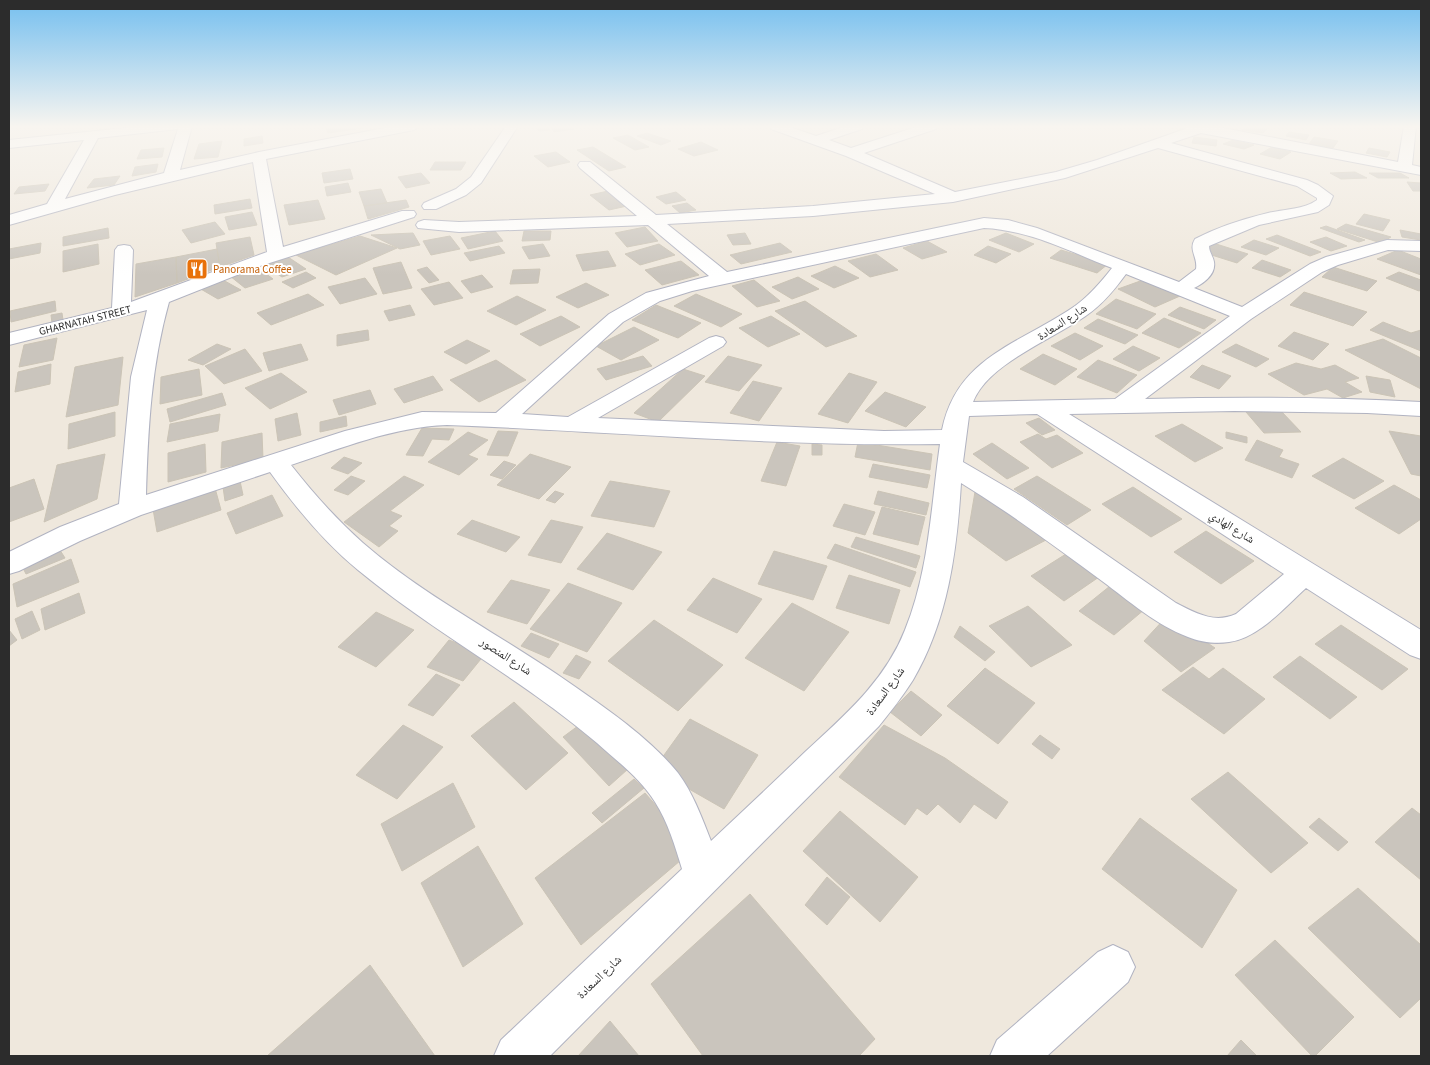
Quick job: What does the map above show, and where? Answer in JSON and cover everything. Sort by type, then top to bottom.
[{"type":"street","points":[[53,207],[71,176]]},
{"type":"street","points":[[9,220],[168,176]]},
{"type":"street","points":[[262,176],[276,254]]},
{"type":"street","points":[[416,221],[430,206],[461,192],[479,176]]},
{"type":"street","points":[[598,176],[724,278]]},
{"type":"street","points":[[904,176],[953,197]]},
{"type":"street","points":[[416,221],[459,227],[512,226],[654,220],[813,210],[953,197],[1057,176]]},
{"type":"street","points":[[1179,289],[1201,276],[1205,270],[1206,265],[1200,249],[1201,243],[1236,227],[1273,216],[1311,209],[1324,202],[1325,196],[1314,188],[1275,176]]},
{"type":"street","points":[[430,206],[447,206],[453,208],[456,214]]},
{"type":"street","points":[[416,221],[448,221],[456,214]]},
{"type":"street","points":[[456,214],[512,226]]},
{"type":"street","name":"GHARNATAH STREET","points":[[9,339],[121,312],[160,300],[276,254],[363,229],[416,221]]},
{"type":"street","points":[[502,420],[599,333],[637,305],[669,291],[984,223],[1004,224],[1017,228],[1123,266],[1244,315]]},
{"type":"street","points":[[1121,406],[1244,315],[1316,268],[1332,261],[1387,245],[1421,246]]},
{"type":"street","points":[[121,312],[124,250]]},
{"type":"street","name":"شارع السعادة","points":[[517,1056],[867,716],[903,668],[922,626],[934,583],[945,522],[954,437],[963,398],[973,381],[989,368],[1082,311],[1104,292],[1123,266]]},
{"type":"street","points":[[132,509],[136,424],[144,362],[151,328],[160,300]]},
{"type":"street","points":[[574,423],[716,342]]},
{"type":"street","points":[[9,564],[70,534],[132,509],[353,436],[422,419],[502,420],[727,433],[884,438],[954,437],[1043,408],[1234,404],[1366,406],[1421,409]]},
{"type":"street","name":"شارع الهادي","points":[[1043,408],[1421,646]]},
{"type":"street","points":[[954,437],[1014,503],[1165,611],[1196,628],[1230,630],[1247,622],[1305,573]]},
{"type":"street","name":"شارع المنصور","points":[[276,462],[307,504],[351,548],[385,576],[567,698],[637,757],[668,790],[690,832],[704,874]]},
{"type":"street","points":[[1013,1056],[1113,968]]},
{"type":"building","points":[[120,176],[114,185],[87,188],[94,179]]},
{"type":"building","points":[[323,176],[352,176],[353,179],[324,183]]},
{"type":"building","points":[[423,176],[430,183],[406,188],[398,177]]},
{"type":"building","points":[[1335,176],[1362,176],[1367,178],[1341,179]]},
{"type":"building","points":[[1374,176],[1405,176],[1409,178],[1378,178]]},
{"type":"building","points":[[1407,182],[1421,183],[1421,191],[1413,191]]},
{"type":"building","points":[[348,183],[351,192],[327,196],[325,187]]},
{"type":"building","points":[[49,184],[45,191],[14,194],[19,187]]},
{"type":"building","points":[[381,189],[387,203],[364,206],[359,192]]},
{"type":"building","points":[[608,191],[627,206],[609,210],[590,195]]},
{"type":"building","points":[[676,192],[686,200],[666,204],[656,197]]},
{"type":"building","points":[[250,199],[252,208],[215,214],[214,205]]},
{"type":"building","points":[[318,200],[325,219],[289,225],[284,205]]},
{"type":"building","points":[[406,200],[409,207],[368,219],[364,206]]},
{"type":"building","points":[[687,203],[696,210],[680,213],[672,206]]},
{"type":"building","points":[[252,212],[257,225],[229,230],[225,217]]},
{"type":"building","points":[[1364,214],[1390,220],[1383,231],[1356,224]]},
{"type":"building","points":[[215,222],[225,234],[191,243],[182,230]]},
{"type":"building","points":[[1346,224],[1391,237],[1381,243],[1337,229]]},
{"type":"building","points":[[1326,226],[1365,240],[1359,242],[1320,228]]},
{"type":"building","points":[[645,227],[658,241],[627,247],[615,233]]},
{"type":"building","points":[[108,228],[109,238],[63,246],[63,237]]},
{"type":"building","points":[[1400,230],[1421,234],[1421,240],[1402,237]]},
{"type":"building","points":[[495,231],[503,241],[468,249],[461,238]]},
{"type":"building","points":[[524,231],[551,231],[550,240],[522,241]]},
{"type":"building","points":[[413,233],[420,245],[400,249],[371,235]]},
{"type":"building","points":[[745,233],[751,244],[733,245],[727,235]]},
{"type":"building","points":[[1006,233],[1034,244],[1019,252],[989,240]]},
{"type":"building","points":[[1277,235],[1321,252],[1310,256],[1266,239]]},
{"type":"building","points":[[360,236],[397,248],[336,275],[296,255]]},
{"type":"building","points":[[450,236],[460,249],[431,255],[423,241]]},
{"type":"building","points":[[250,237],[254,255],[220,267],[216,243]]},
{"type":"building","points":[[1326,237],[1347,246],[1331,251],[1310,242]]},
{"type":"building","points":[[1254,240],[1279,248],[1266,255],[1241,247]]},
{"type":"building","points":[[927,241],[947,252],[922,259],[903,248]]},
{"type":"building","points":[[41,243],[40,253],[9,259],[9,249]]},
{"type":"building","points":[[780,243],[792,252],[741,264],[730,255]]},
{"type":"building","points":[[1213,243],[1248,254],[1237,263],[1202,252]]},
{"type":"building","points":[[98,244],[99,264],[63,272],[63,251]]},
{"type":"building","points":[[543,244],[550,256],[529,259],[522,247]]},
{"type":"building","points":[[659,244],[675,255],[640,265],[625,254]]},
{"type":"building","points":[[499,246],[505,253],[470,261],[464,253]]},
{"type":"building","points":[[988,246],[1011,254],[996,263],[974,255]]},
{"type":"building","points":[[217,249],[220,267],[177,283],[176,257]]},
{"type":"building","points":[[1061,250],[1108,264],[1097,273],[1050,258]]},
{"type":"building","points":[[1398,250],[1421,259],[1421,275],[1377,259]]},
{"type":"building","points":[[608,251],[616,266],[583,271],[576,255]]},
{"type":"building","points":[[876,254],[898,270],[870,277],[848,261]]},
{"type":"building","points":[[176,257],[177,283],[135,297],[136,264]]},
{"type":"building","points":[[288,257],[306,269],[282,277],[264,265]]},
{"type":"building","points":[[1262,260],[1291,270],[1280,277],[1252,268]]},
{"type":"building","points":[[681,261],[699,275],[662,285],[645,270]]},
{"type":"building","points":[[401,262],[412,288],[383,294],[373,268]]},
{"type":"building","points":[[835,266],[859,278],[834,288],[811,276]]},
{"type":"building","points":[[257,267],[273,279],[245,288],[230,276]]},
{"type":"building","points":[[427,267],[439,280],[429,283],[417,270]]},
{"type":"building","points":[[1333,267],[1377,281],[1367,291],[1322,277]]},
{"type":"building","points":[[540,269],[538,283],[510,284],[513,270]]},
{"type":"building","points":[[306,272],[316,278],[293,288],[282,282]]},
{"type":"building","points":[[1399,272],[1421,280],[1421,290],[1419,291],[1386,278]]},
{"type":"building","points":[[482,275],[493,287],[471,293],[461,281]]},
{"type":"building","points":[[798,277],[819,289],[792,299],[772,287]]},
{"type":"building","points":[[365,278],[377,294],[340,304],[328,287]]},
{"type":"building","points":[[223,280],[241,290],[218,299],[199,288]]},
{"type":"building","points":[[754,280],[780,301],[757,307],[732,286]]},
{"type":"building","points":[[1143,280],[1180,296],[1155,307],[1118,289]]},
{"type":"building","points":[[449,282],[463,298],[434,305],[421,289]]},
{"type":"building","points":[[586,283],[609,295],[578,308],[556,297]]},
{"type":"building","points":[[1304,292],[1367,312],[1353,326],[1290,305]]},
{"type":"building","points":[[308,294],[324,305],[271,325],[257,313]]},
{"type":"building","points":[[696,294],[742,314],[721,327],[674,306]]},
{"type":"building","points":[[517,296],[546,310],[516,325],[487,311]]},
{"type":"building","points":[[1116,299],[1156,314],[1137,329],[1096,314]]},
{"type":"building","points":[[55,301],[56,311],[11,322],[10,311]]},
{"type":"building","points":[[805,301],[857,336],[826,347],[775,311]]},
{"type":"building","points":[[410,305],[415,315],[389,321],[384,311]]},
{"type":"building","points":[[656,305],[701,323],[678,338],[632,320]]},
{"type":"building","points":[[1180,307],[1216,320],[1204,329],[1168,315]]},
{"type":"building","points":[[62,313],[63,320],[52,323],[51,315]]},
{"type":"building","points":[[561,316],[580,327],[540,346],[520,334]]},
{"type":"building","points":[[771,316],[800,334],[768,347],[739,328]]},
{"type":"building","points":[[1164,318],[1201,333],[1179,348],[1142,333]]},
{"type":"building","points":[[1098,319],[1138,335],[1125,344],[1084,328]]},
{"type":"building","points":[[1383,322],[1411,333],[1421,330],[1421,351],[1370,330]]},
{"type":"building","points":[[634,327],[659,340],[621,360],[596,346]]},
{"type":"building","points":[[368,330],[369,340],[337,346],[337,335]]},
{"type":"building","points":[[1294,332],[1329,344],[1313,360],[1278,346]]},
{"type":"building","points":[[1075,333],[1103,346],[1080,360],[1051,346]]},
{"type":"building","points":[[57,338],[53,360],[19,367],[24,345]]},
{"type":"building","points":[[1383,339],[1421,358],[1421,389],[1345,350]]},
{"type":"building","points":[[467,340],[490,351],[466,364],[444,352]]},
{"type":"building","points":[[217,344],[231,349],[203,365],[188,360]]},
{"type":"building","points":[[301,344],[308,360],[269,371],[263,353]]},
{"type":"building","points":[[1236,344],[1269,359],[1256,367],[1222,352]]},
{"type":"building","points":[[1133,346],[1160,358],[1139,371],[1113,359]]},
{"type":"building","points":[[245,349],[262,371],[224,384],[205,366]]},
{"type":"building","points":[[1043,354],[1077,369],[1055,385],[1020,369]]},
{"type":"building","points":[[643,356],[652,366],[606,380],[597,369]]},
{"type":"building","points":[[728,356],[762,365],[739,391],[705,382]]},
{"type":"building","points":[[123,357],[118,405],[66,417],[75,367]]},
{"type":"building","points":[[496,360],[526,380],[479,402],[450,380]]},
{"type":"building","points":[[1098,360],[1137,375],[1117,393],[1077,377]]},
{"type":"building","points":[[1296,363],[1321,369],[1335,365],[1359,378],[1345,382],[1362,392],[1343,398],[1327,389],[1304,395],[1268,374]]},
{"type":"building","points":[[51,364],[50,384],[15,392],[18,372]]},
{"type":"building","points":[[1202,365],[1231,376],[1219,389],[1190,377]]},
{"type":"building","points":[[199,369],[202,395],[160,404],[161,377]]},
{"type":"building","points":[[683,369],[705,376],[658,422],[634,413]]},
{"type":"building","points":[[281,373],[307,392],[270,409],[245,388]]},
{"type":"building","points":[[849,373],[877,382],[848,423],[818,414]]},
{"type":"building","points":[[433,376],[443,390],[404,403],[394,389]]},
{"type":"building","points":[[1366,376],[1390,380],[1395,397],[1370,392]]},
{"type":"building","points":[[753,381],[782,388],[759,421],[730,413]]},
{"type":"building","points":[[370,390],[376,404],[339,415],[333,400]]},
{"type":"building","points":[[885,392],[926,407],[906,427],[865,411]]},
{"type":"building","points":[[222,393],[226,405],[170,422],[167,409]]},
{"type":"building","points":[[1281,411],[1301,432],[1264,433],[1246,412]]},
{"type":"building","points":[[115,412],[115,436],[68,449],[69,424]]},
{"type":"building","points":[[297,413],[301,435],[278,441],[275,419]]},
{"type":"building","points":[[220,414],[218,431],[167,442],[170,424]]},
{"type":"building","points":[[346,416],[347,426],[320,432],[320,422]]},
{"type":"building","points":[[1039,418],[1055,430],[1042,435],[1026,423]]},
{"type":"building","points":[[1182,424],[1223,448],[1195,462],[1155,436]]},
{"type":"building","points":[[422,428],[454,429],[449,440],[432,439],[423,456],[406,455]]},
{"type":"building","points":[[498,431],[518,432],[508,456],[487,455]]},
{"type":"building","points":[[1389,431],[1421,436],[1421,476],[1411,474]]},
{"type":"building","points":[[468,432],[488,440],[468,455],[478,459],[459,475],[428,462]]},
{"type":"building","points":[[1226,432],[1247,437],[1247,443],[1226,438]]},
{"type":"building","points":[[262,433],[263,459],[221,468],[222,442]]},
{"type":"building","points":[[1038,434],[1046,439],[1057,435],[1083,453],[1052,468],[1020,442]]},
{"type":"building","points":[[1257,440],[1283,450],[1279,457],[1299,464],[1292,478],[1245,460]]},
{"type":"building","points":[[777,442],[800,446],[786,486],[761,481]]},
{"type":"building","points":[[858,442],[932,454],[930,470],[855,457]]},
{"type":"building","points":[[992,443],[1029,468],[1007,479],[973,454]]},
{"type":"building","points":[[205,444],[206,472],[168,482],[168,453]]},
{"type":"building","points":[[812,444],[822,445],[822,455],[812,455]]},
{"type":"building","points":[[105,454],[97,499],[44,522],[57,465]]},
{"type":"building","points":[[530,454],[571,467],[539,499],[497,485]]},
{"type":"building","points":[[344,457],[362,463],[348,474],[331,468]]},
{"type":"building","points":[[1343,458],[1384,481],[1354,499],[1312,476]]},
{"type":"building","points":[[504,461],[516,465],[502,479],[490,475]]},
{"type":"building","points":[[873,464],[930,475],[927,488],[869,477]]},
{"type":"building","points":[[351,476],[365,481],[348,495],[334,490]]},
{"type":"building","points":[[404,476],[424,485],[390,511],[402,516],[389,526],[398,531],[379,547],[344,522]]},
{"type":"building","points":[[1037,476],[1091,510],[1067,525],[1014,489]]},
{"type":"building","points":[[34,479],[44,509],[9,522],[9,488]]},
{"type":"building","points":[[240,481],[243,495],[225,501],[223,487]]},
{"type":"building","points":[[610,481],[670,491],[654,527],[591,516]]},
{"type":"building","points":[[1394,485],[1421,500],[1421,519],[1399,534],[1355,508]]},
{"type":"building","points":[[976,486],[1046,540],[1006,561],[968,533]]},
{"type":"building","points":[[1133,487],[1182,519],[1151,537],[1102,504]]},
{"type":"building","points":[[215,488],[221,510],[157,532],[153,509]]},
{"type":"building","points":[[555,491],[564,494],[555,503],[546,500]]},
{"type":"building","points":[[878,491],[929,503],[926,515],[874,504]]},
{"type":"building","points":[[272,495],[283,516],[236,534],[227,513]]},
{"type":"building","points":[[844,504],[875,512],[865,535],[833,526]]},
{"type":"building","points":[[882,507],[925,517],[918,545],[873,534]]},
{"type":"building","points":[[472,520],[520,537],[506,552],[457,534]]},
{"type":"building","points":[[551,520],[583,527],[561,563],[528,555]]},
{"type":"building","points":[[1206,531],[1254,561],[1221,584],[1174,552]]},
{"type":"building","points":[[607,533],[662,552],[633,590],[577,569]]},
{"type":"building","points":[[856,537],[920,556],[916,568],[851,547]]},
{"type":"building","points":[[835,544],[916,572],[910,587],[827,558]]},
{"type":"building","points":[[58,547],[65,558],[26,574],[21,564]]},
{"type":"building","points":[[774,551],[827,566],[813,600],[758,584]]},
{"type":"building","points":[[1066,554],[1099,577],[1064,601],[1031,576]]},
{"type":"building","points":[[71,559],[79,582],[17,607],[13,584]]},
{"type":"building","points":[[849,575],[900,590],[889,624],[836,608]]},
{"type":"building","points":[[713,578],[762,599],[737,633],[687,610]]},
{"type":"building","points":[[511,580],[550,590],[527,624],[487,612]]},
{"type":"building","points":[[568,583],[622,603],[587,652],[530,629]]},
{"type":"building","points":[[1110,586],[1145,609],[1114,635],[1079,611]]},
{"type":"building","points":[[79,593],[85,613],[45,630],[41,609]]},
{"type":"building","points":[[792,603],[849,632],[804,691],[745,658]]},
{"type":"building","points":[[1028,606],[1072,645],[1031,667],[989,626]]},
{"type":"building","points":[[32,611],[40,630],[22,639],[15,619]]},
{"type":"building","points":[[376,612],[414,630],[376,667],[338,647]]},
{"type":"building","points":[[1167,616],[1215,648],[1181,672],[1144,641]]},
{"type":"building","points":[[654,620],[723,665],[678,711],[608,661]]},
{"type":"building","points":[[1341,625],[1408,669],[1382,690],[1315,644]]},
{"type":"building","points":[[960,626],[995,652],[985,661],[954,637]]},
{"type":"building","points":[[9,630],[17,640],[9,646]]},
{"type":"building","points":[[531,633],[559,644],[549,658],[521,646]]},
{"type":"building","points":[[449,640],[485,654],[463,681],[427,667]]},
{"type":"building","points":[[576,655],[591,662],[579,679],[563,673]]},
{"type":"building","points":[[1300,656],[1357,697],[1330,719],[1273,677]]},
{"type":"building","points":[[1193,667],[1209,679],[1223,668],[1265,699],[1224,734],[1162,690]]},
{"type":"building","points":[[985,668],[1035,703],[998,744],[947,706]]},
{"type":"building","points":[[436,674],[460,685],[433,716],[408,705]]},
{"type":"building","points":[[911,691],[942,715],[921,736],[890,712]]},
{"type":"building","points":[[514,702],[568,753],[526,790],[471,736]]},
{"type":"building","points":[[690,719],[758,755],[724,809],[654,769]]},
{"type":"building","points":[[582,723],[628,769],[609,786],[563,737]]},
{"type":"building","points":[[403,725],[443,747],[397,799],[356,775]]},
{"type":"building","points":[[884,725],[945,758],[1008,802],[996,819],[974,804],[960,823],[938,804],[927,815],[917,808],[905,825],[839,777]]},
{"type":"building","points":[[1040,735],[1060,749],[1052,759],[1032,744]]},
{"type":"building","points":[[1228,772],[1308,843],[1271,873],[1191,799]]},
{"type":"building","points":[[634,779],[644,788],[602,823],[592,813]]},
{"type":"building","points":[[453,783],[475,827],[402,871],[381,824]]},
{"type":"building","points":[[645,793],[694,849],[581,945],[535,878]]},
{"type":"building","points":[[1412,808],[1421,815],[1421,880],[1375,842]]},
{"type":"building","points":[[840,811],[918,877],[880,922],[803,851]]},
{"type":"building","points":[[1140,818],[1237,890],[1202,948],[1102,869]]},
{"type":"building","points":[[1319,818],[1348,842],[1338,851],[1309,827]]},
{"type":"building","points":[[478,846],[523,924],[463,967],[421,883]]},
{"type":"building","points":[[827,877],[850,897],[827,925],[805,905]]},
{"type":"building","points":[[1358,888],[1421,945],[1421,998],[1400,1018],[1308,928]]},
{"type":"building","points":[[750,894],[875,1039],[859,1056],[703,1056],[651,984]]},
{"type":"building","points":[[1275,940],[1354,1017],[1315,1056],[1312,1056],[1235,975]]},
{"type":"building","points":[[370,965],[435,1056],[267,1056]]},
{"type":"building","points":[[610,1021],[639,1056],[578,1056]]},
{"type":"building","points":[[1241,1040],[1257,1056],[1227,1056]]},
{"type":"place","name":"Panorama Coffee","points":[[197,269]]}]
